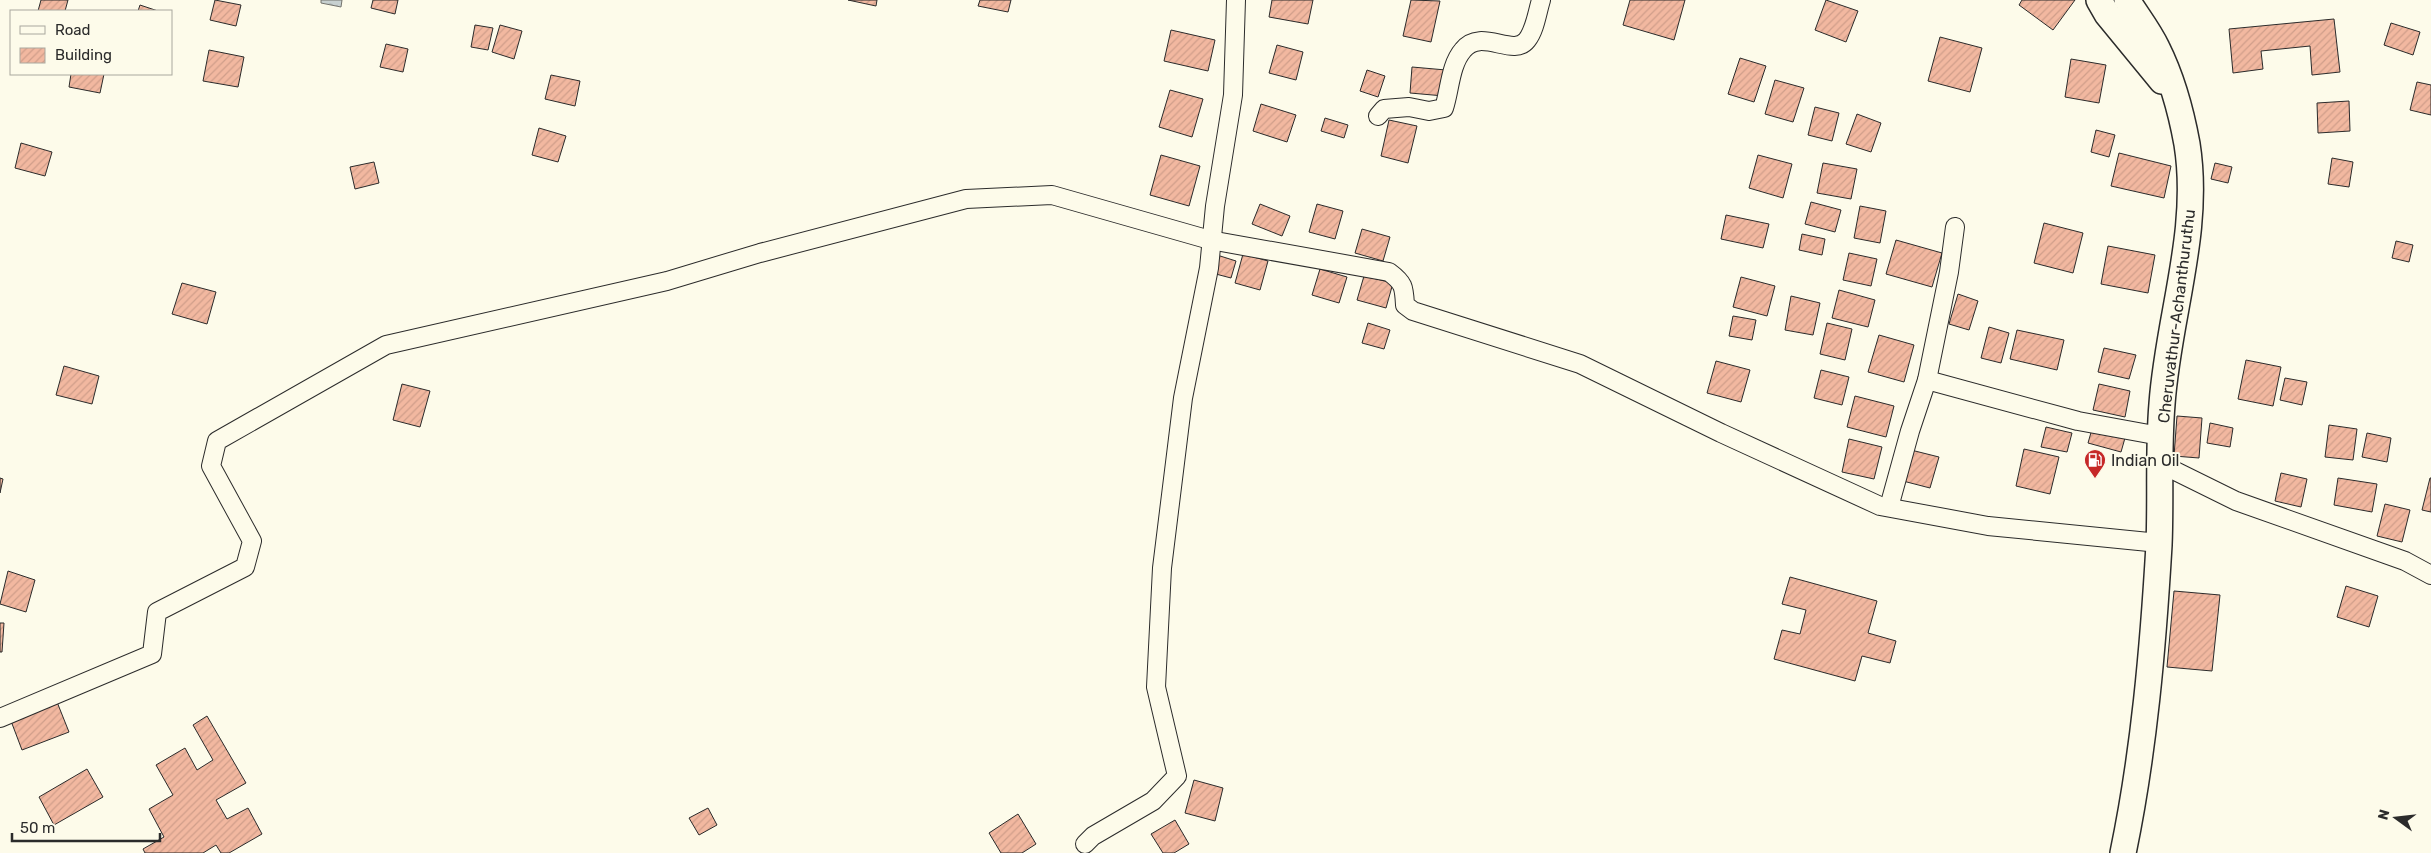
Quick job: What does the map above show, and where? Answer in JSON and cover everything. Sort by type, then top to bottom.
[{"type":"main road","points":[[2099,0],[2107,14],[2177,100]]},
{"type":"main road","name":"Cheruvathur-Achanthuruthu","points":[[2123,853],[2140,769],[2159,543],[2159,463],[2165,378],[2187,244],[2191,195],[2187,145],[2177,100],[2157,47],[2127,0]]},
{"type":"street","points":[[1085,844],[1093,836],[1153,801],[1177,776],[1172,746],[1156,687],[1162,568],[1182,398],[1209,268],[1210,240],[1233,96],[1236,0]]},
{"type":"street","points":[[1378,116],[1384,109],[1409,107],[1429,111],[1444,108],[1456,63],[1462,50],[1470,43],[1482,40],[1518,46],[1526,41],[1532,31],[1541,0]]},
{"type":"street","points":[[2142,0],[2149,36]]},
{"type":"street","points":[[0,718],[152,654],[157,612],[245,567],[252,541],[210,466],[217,441],[386,345],[667,281],[760,252],[966,199],[1052,195],[1210,240],[1389,272],[1399,279],[1404,287],[1405,305],[1413,311],[1580,364],[1721,433],[1880,506],[1988,526],[2159,543]]},
{"type":"street","points":[[1890,508],[1910,431],[1927,380],[1950,272],[1955,227]]},
{"type":"street","points":[[1927,380],[2069,419],[2160,436]]},
{"type":"street","points":[[2159,463],[2236,501],[2405,561],[2431,575]]},
{"type":"water","points":[[321,0],[342,0],[341,7],[321,3]]},
{"type":"building","points":[[41,0],[68,0],[65,10],[38,10]]},
{"type":"building","points":[[215,0],[241,5],[236,26],[210,20]]},
{"type":"building","points":[[373,0],[398,0],[395,14],[371,8]]},
{"type":"building","points":[[848,0],[877,0],[876,6]]},
{"type":"building","points":[[980,0],[1011,0],[1008,12],[978,6]]},
{"type":"building","points":[[1272,0],[1313,0],[1308,24],[1269,17]]},
{"type":"building","points":[[1411,0],[1440,1],[1431,42],[1403,36]]},
{"type":"building","points":[[1630,0],[1685,0],[1674,40],[1623,25]]},
{"type":"building","points":[[1826,0],[1858,11],[1846,42],[1815,30]]},
{"type":"building","points":[[2022,0],[2075,0],[2053,30],[2019,5]]},
{"type":"building","points":[[140,5],[155,10],[138,10]]},
{"type":"building","points":[[2334,19],[2340,72],[2312,75],[2310,46],[2261,51],[2263,69],[2233,73],[2229,29]]},
{"type":"building","points":[[2391,23],[2420,32],[2413,55],[2384,45]]},
{"type":"building","points":[[475,25],[493,28],[488,50],[471,47]]},
{"type":"building","points":[[500,25],[522,31],[514,59],[492,52]]},
{"type":"building","points":[[1171,30],[1215,40],[1208,71],[1164,61]]},
{"type":"building","points":[[1940,37],[1982,48],[1970,92],[1928,81]]},
{"type":"building","points":[[386,44],[408,49],[403,72],[380,67]]},
{"type":"building","points":[[1277,45],[1303,52],[1296,80],[1269,73]]},
{"type":"building","points":[[209,50],[244,57],[238,87],[203,81]]},
{"type":"building","points":[[1740,58],[1766,66],[1754,102],[1728,94]]},
{"type":"building","points":[[2071,59],[2106,65],[2099,103],[2065,97]]},
{"type":"building","points":[[1412,67],[1446,70],[1444,96],[1410,93]]},
{"type":"building","points":[[1367,70],[1385,76],[1378,97],[1360,91]]},
{"type":"building","points":[[71,75],[104,75],[100,93],[69,87]]},
{"type":"building","points":[[551,75],[580,81],[575,106],[545,99]]},
{"type":"building","points":[[1775,80],[1804,88],[1793,122],[1765,114]]},
{"type":"building","points":[[2417,82],[2431,85],[2431,115],[2410,110]]},
{"type":"building","points":[[1170,90],[1203,99],[1192,137],[1159,127]]},
{"type":"building","points":[[2349,101],[2350,131],[2318,133],[2317,103]]},
{"type":"building","points":[[1261,104],[1296,115],[1287,142],[1253,131]]},
{"type":"building","points":[[1815,107],[1839,113],[1832,141],[1808,135]]},
{"type":"building","points":[[1857,114],[1881,123],[1871,152],[1846,144]]},
{"type":"building","points":[[1325,118],[1348,125],[1344,138],[1321,131]]},
{"type":"building","points":[[1389,120],[1417,126],[1408,163],[1381,156]]},
{"type":"building","points":[[539,128],[566,136],[558,162],[532,155]]},
{"type":"building","points":[[2096,130],[2115,135],[2109,157],[2091,152]]},
{"type":"building","points":[[21,143],[52,152],[45,176],[15,168]]},
{"type":"building","points":[[2119,153],[2171,166],[2164,198],[2111,186]]},
{"type":"building","points":[[1161,155],[1200,166],[1189,206],[1150,195]]},
{"type":"building","points":[[1758,155],[1792,164],[1783,198],[1749,188]]},
{"type":"building","points":[[2332,158],[2353,162],[2349,187],[2328,184]]},
{"type":"building","points":[[374,162],[379,183],[355,189],[350,167]]},
{"type":"building","points":[[1823,163],[1857,169],[1851,199],[1817,193]]},
{"type":"building","points":[[2215,163],[2232,167],[2228,183],[2211,179]]},
{"type":"building","points":[[1811,202],[1841,210],[1835,232],[1805,224]]},
{"type":"building","points":[[1260,204],[1290,216],[1282,236],[1252,224]]},
{"type":"building","points":[[1317,204],[1343,211],[1335,239],[1309,232]]},
{"type":"building","points":[[1860,206],[1886,211],[1880,243],[1854,238]]},
{"type":"building","points":[[1726,215],[1769,224],[1763,248],[1721,239]]},
{"type":"building","points":[[2044,223],[2083,233],[2073,273],[2034,263]]},
{"type":"building","points":[[1362,229],[1390,237],[1383,261],[1355,253]]},
{"type":"building","points":[[1802,234],[1825,239],[1822,255],[1799,250]]},
{"type":"building","points":[[1896,240],[1942,253],[1932,287],[1886,274]]},
{"type":"building","points":[[2396,241],[2413,245],[2409,262],[2392,258]]},
{"type":"building","points":[[2108,246],[2155,255],[2148,293],[2101,284]]},
{"type":"building","points":[[1849,253],[1877,259],[1871,286],[1843,280]]},
{"type":"building","points":[[1243,254],[1268,261],[1260,290],[1235,283]]},
{"type":"building","points":[[1217,255],[1236,261],[1231,278],[1212,273]]},
{"type":"building","points":[[1320,269],[1347,277],[1339,303],[1312,295]]},
{"type":"building","points":[[1364,276],[1393,283],[1386,308],[1357,300]]},
{"type":"building","points":[[1741,277],[1775,286],[1767,316],[1733,307]]},
{"type":"building","points":[[182,283],[216,292],[207,324],[172,314]]},
{"type":"building","points":[[1839,290],[1875,300],[1868,327],[1832,318]]},
{"type":"building","points":[[1958,294],[1978,301],[1969,330],[1949,324]]},
{"type":"building","points":[[1791,296],[1820,303],[1813,335],[1785,330]]},
{"type":"building","points":[[1733,316],[1756,320],[1752,340],[1729,336]]},
{"type":"building","points":[[1368,323],[1390,330],[1384,349],[1362,343]]},
{"type":"building","points":[[1827,323],[1852,329],[1845,360],[1820,354]]},
{"type":"building","points":[[1989,327],[2009,333],[2001,363],[1981,358]]},
{"type":"building","points":[[2017,330],[2064,340],[2057,370],[2010,359]]},
{"type":"building","points":[[1879,335],[1914,345],[1904,382],[1868,372]]},
{"type":"building","points":[[2104,348],[2136,355],[2129,379],[2098,372]]},
{"type":"building","points":[[2246,360],[2281,367],[2273,406],[2238,399]]},
{"type":"building","points":[[1716,361],[1750,370],[1741,402],[1707,393]]},
{"type":"building","points":[[64,366],[99,376],[92,404],[56,395]]},
{"type":"building","points":[[1821,370],[1849,377],[1842,405],[1814,398]]},
{"type":"building","points":[[2285,378],[2307,382],[2302,405],[2280,400]]},
{"type":"building","points":[[402,384],[430,391],[420,427],[393,420]]},
{"type":"building","points":[[2099,384],[2130,391],[2125,417],[2093,410]]},
{"type":"building","points":[[1855,396],[1894,406],[1886,437],[1847,427]]},
{"type":"building","points":[[2177,416],[2202,418],[2199,458],[2174,456]]},
{"type":"building","points":[[2210,423],[2233,428],[2230,447],[2207,443]]},
{"type":"building","points":[[2329,425],[2357,429],[2353,460],[2325,457]]},
{"type":"building","points":[[2046,427],[2072,433],[2067,452],[2041,447]]},
{"type":"building","points":[[2092,429],[2125,438],[2121,452],[2088,443]]},
{"type":"building","points":[[2367,433],[2391,438],[2387,462],[2362,457]]},
{"type":"building","points":[[1849,439],[1882,447],[1874,479],[1842,472]]},
{"type":"building","points":[[2024,449],[2059,457],[2050,494],[2016,486]]},
{"type":"building","points":[[1911,450],[1939,457],[1930,488],[1903,481]]},
{"type":"building","points":[[2281,473],[2307,479],[2301,507],[2275,501]]},
{"type":"building","points":[[0,478],[3,479],[0,493]]},
{"type":"building","points":[[2338,478],[2377,484],[2372,512],[2334,505]]},
{"type":"building","points":[[2431,478],[2431,512],[2422,510]]},
{"type":"building","points":[[2385,504],[2410,510],[2402,542],[2377,536]]},
{"type":"building","points":[[8,571],[35,580],[26,612],[0,604]]},
{"type":"building","points":[[1790,577],[1877,601],[1868,633],[1896,641],[1890,663],[1862,656],[1855,681],[1774,659],[1782,630],[1800,634],[1806,610],[1782,604]]},
{"type":"building","points":[[2346,586],[2378,596],[2369,627],[2337,617]]},
{"type":"building","points":[[2174,591],[2220,595],[2212,671],[2167,667]]},
{"type":"building","points":[[0,623],[4,623],[2,652],[0,652]]},
{"type":"building","points":[[57,702],[69,732],[22,750],[11,721]]},
{"type":"building","points":[[207,716],[246,783],[216,800],[227,819],[248,808],[262,834],[229,853],[221,853],[216,845],[203,853],[145,853],[143,849],[164,837],[149,809],[173,795],[156,765],[185,748],[197,770],[213,760],[193,725]]},
{"type":"building","points":[[87,769],[103,797],[54,825],[39,797]]},
{"type":"building","points":[[1194,780],[1223,788],[1215,821],[1185,813]]},
{"type":"building","points":[[708,808],[717,825],[699,835],[689,818]]},
{"type":"building","points":[[1018,814],[1036,844],[1022,853],[1001,853],[989,833]]},
{"type":"building","points":[[1175,820],[1189,844],[1174,853],[1163,853],[1151,834]]},
{"type":"place","name":"Indian Oil","points":[[2095,479]]}]
